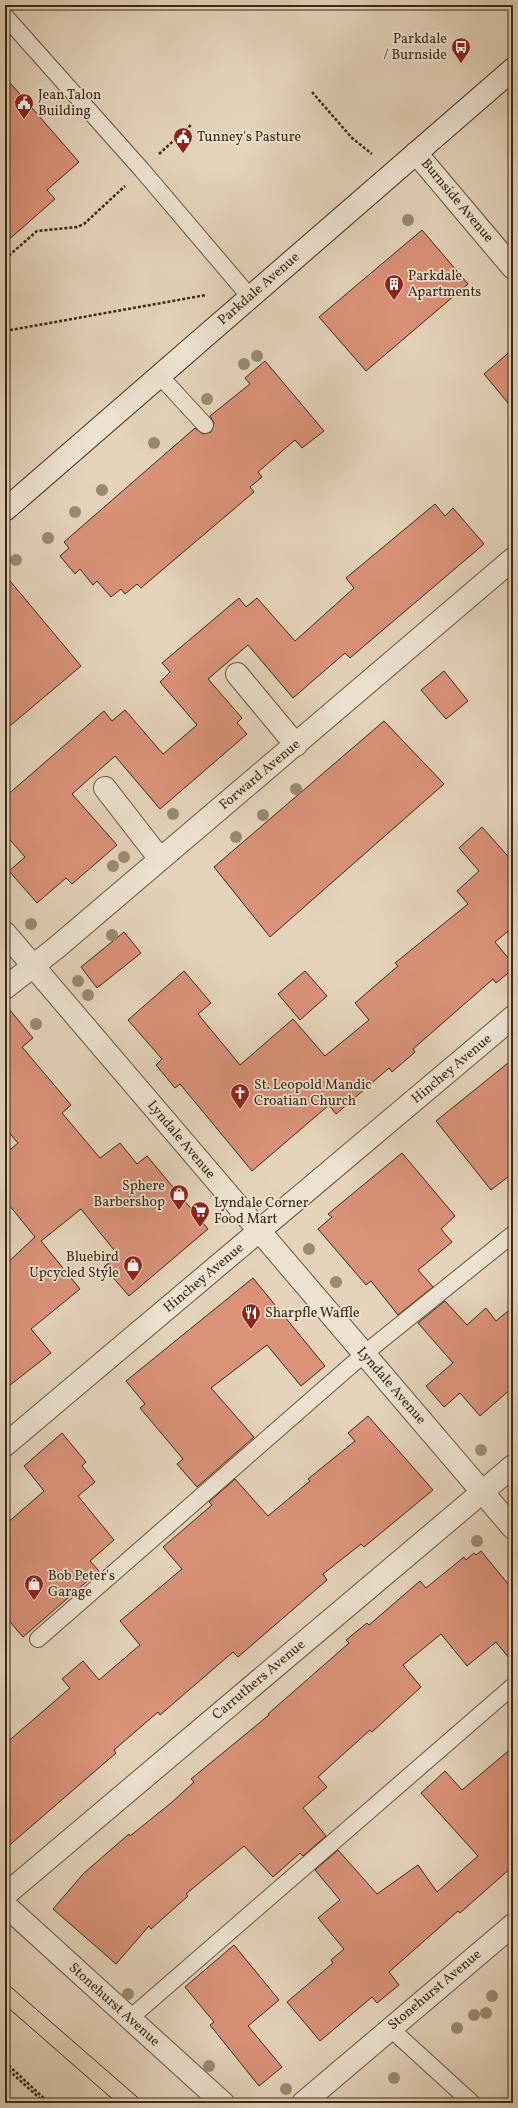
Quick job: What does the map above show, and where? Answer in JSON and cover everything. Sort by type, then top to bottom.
[{"type":"street","name":"Parkdale Avenue","points":[[5,510],[513,69]]},
{"type":"street","name":"Burnside Avenue","points":[[416,153],[513,268]]},
{"type":"street","name":"Forward Avenue","points":[[5,988],[33,967],[296,745],[513,559]]},
{"type":"street","points":[[237,674],[296,745]]},
{"type":"street","points":[[105,788],[160,859]]},
{"type":"street","name":"Lyndale Avenue","points":[[5,933],[513,1528]]},
{"type":"street","name":"Hinchey Avenue","points":[[5,1445],[513,1017]]},
{"type":"street","name":"Carruthers Avenue","points":[[5,1895],[513,1466]]},
{"type":"street","name":"Stonehurst Avenue","points":[[5,1905],[129,2019],[224,2103]]},
{"type":"street","name":"Stonehurst Avenue","points":[[303,2103],[513,1925]]},
{"type":"lane","points":[[5,16],[142,170],[250,297]]},
{"type":"lane","points":[[159,375],[205,425]]},
{"type":"lane","points":[[38,1639],[364,1354],[513,1234]]},
{"type":"lane","points":[[129,2019],[513,1686]]},
{"type":"lane","points":[[390,2028],[472,2103]]},
{"type":"path","points":[[312,92],[352,138],[372,154]]},
{"type":"path","points":[[167,146],[190,125]]},
{"type":"path","points":[[5,259],[37,231],[77,227],[84,224],[142,170]]},
{"type":"path","points":[[5,331],[206,295]]},
{"type":"path","points":[[5,2062],[49,2103]]},
{"type":"path","points":[[5,2067],[45,2103]]},
{"type":"building","name":"Jean Talon Building","points":[[5,77],[79,162],[47,190],[55,199],[5,243]]},
{"type":"building","name":"Parkdale Apartments","points":[[422,230],[468,284],[366,371],[319,317]]},
{"type":"building","points":[[513,349],[513,409],[484,374]]},
{"type":"building","points":[[265,361],[324,431],[302,448],[295,440],[258,472],[262,477],[250,487],[254,492],[141,588],[137,584],[125,594],[121,589],[111,597],[97,581],[93,585],[80,569],[75,574],[60,556],[69,548],[64,542],[195,428],[203,434],[211,432],[214,423],[210,416],[250,384],[245,378]]},
{"type":"building","points":[[435,504],[445,516],[453,508],[484,544],[350,658],[345,653],[293,698],[248,645],[208,679],[242,718],[237,723],[247,734],[160,809],[115,756],[72,794],[117,845],[72,884],[66,878],[37,903],[9,871],[25,857],[5,834],[5,797],[104,711],[112,721],[125,710],[163,754],[197,725],[160,682],[170,672],[162,663],[239,598],[246,607],[257,598],[295,641],[354,588],[346,578]]},
{"type":"building","points":[[5,575],[81,666],[5,730]]},
{"type":"building","points":[[444,671],[468,701],[446,719],[421,690]]},
{"type":"building","points":[[384,721],[444,784],[270,937],[214,867]]},
{"type":"building","points":[[482,827],[513,862],[513,927],[495,942],[513,964],[513,969],[496,983],[493,979],[413,1049],[415,1052],[392,1072],[389,1068],[336,1114],[329,1105],[252,1171],[180,1084],[175,1088],[156,1065],[162,1059],[128,1020],[184,971],[211,1003],[198,1014],[240,1065],[293,1019],[325,1056],[369,1020],[355,1003],[398,966],[395,963],[468,904],[457,891],[479,871],[459,848]]},
{"type":"building","points":[[124,932],[141,953],[97,988],[81,967]]},
{"type":"building","points":[[305,971],[327,996],[300,1020],[278,994]]},
{"type":"building","points":[[5,1004],[33,1038],[22,1047],[71,1105],[62,1113],[100,1158],[120,1143],[137,1164],[147,1156],[208,1229],[129,1296],[104,1267],[118,1255],[81,1209],[41,1241],[80,1289],[31,1329],[51,1353],[5,1389],[5,1265],[35,1237],[5,1200],[5,1154],[18,1143],[5,1128]]},
{"type":"building","points":[[513,1059],[513,1173],[491,1190],[436,1121]]},
{"type":"building","points":[[402,1153],[455,1216],[441,1229],[452,1242],[418,1270],[433,1287],[398,1315],[371,1281],[366,1285],[318,1229],[332,1217],[328,1214]]},
{"type":"building","points":[[253,1278],[325,1366],[301,1386],[267,1345],[211,1388],[254,1437],[197,1487],[177,1464],[183,1459],[140,1408],[145,1404],[126,1381]]},
{"type":"building","points":[[445,1301],[467,1325],[486,1308],[496,1321],[513,1307],[513,1387],[480,1416],[460,1393],[444,1407],[426,1386],[453,1363],[418,1323]]},
{"type":"building","points":[[368,1416],[433,1490],[364,1547],[361,1544],[323,1574],[327,1580],[238,1657],[233,1652],[160,1715],[158,1712],[114,1750],[116,1753],[5,1849],[5,1744],[70,1688],[62,1679],[83,1661],[99,1680],[140,1645],[120,1621],[182,1569],[163,1547],[212,1505],[209,1502],[235,1479],[268,1516],[310,1481],[308,1479],[355,1441],[348,1433]]},
{"type":"building","points":[[62,1433],[86,1462],[82,1466],[95,1482],[78,1496],[114,1540],[90,1561],[99,1571],[23,1637],[5,1616],[5,1525],[44,1491],[24,1466]]},
{"type":"building","points":[[481,1551],[513,1590],[513,1663],[496,1642],[467,1666],[441,1634],[403,1665],[421,1687],[372,1732],[370,1730],[318,1777],[327,1787],[303,1808],[326,1836],[303,1856],[300,1853],[273,1877],[244,1846],[186,1894],[188,1896],[151,1929],[149,1926],[116,1964],[53,1909],[84,1873],[129,1834],[130,1836],[171,1803],[194,1782],[191,1779],[269,1715],[268,1714],[349,1643],[346,1640],[367,1623],[369,1625],[420,1581],[426,1588],[464,1557],[466,1560],[474,1553],[476,1555]]},
{"type":"building","points":[[513,1747],[513,1866],[460,1913],[458,1911],[389,1972],[399,1985],[377,2003],[372,1997],[320,2041],[287,2002],[333,1963],[331,1960],[344,1949],[318,1918],[340,1900],[315,1870],[338,1850],[377,1894],[418,1865],[437,1892],[478,1856],[421,1793],[445,1771],[462,1790]]},
{"type":"building","points":[[234,1945],[279,2000],[248,2026],[282,2067],[259,2086],[210,2025],[214,2022],[185,1987]]},
{"type":"tram line","points":[[5,1982],[144,2103]]},
{"type":"tram line","points":[[5,2005],[117,2103]]},
{"type":"place","name":"Parkdale / Burnside","points":[[461,64]]},
{"type":"place","name":"Jean Talon Building","points":[[24,120]]},
{"type":"place","name":"Tunney's Pasture","points":[[183,154]]},
{"type":"place","name":"Parkdale Apartments","points":[[394,301]]},
{"type":"place","name":"St. Leopold Mandic Croatian Church","points":[[240,1110]]},
{"type":"place","name":"Sphere Barbershop","points":[[179,1211]]},
{"type":"place","name":"Lyndale Corner Food Mart","points":[[200,1228]]},
{"type":"place","name":"Bluebird Upcycled Style","points":[[133,1282]]},
{"type":"place","name":"Sharpfle Waffle","points":[[251,1330]]},
{"type":"place","name":"Bob Peter's Garage","points":[[34,1601]]}]
